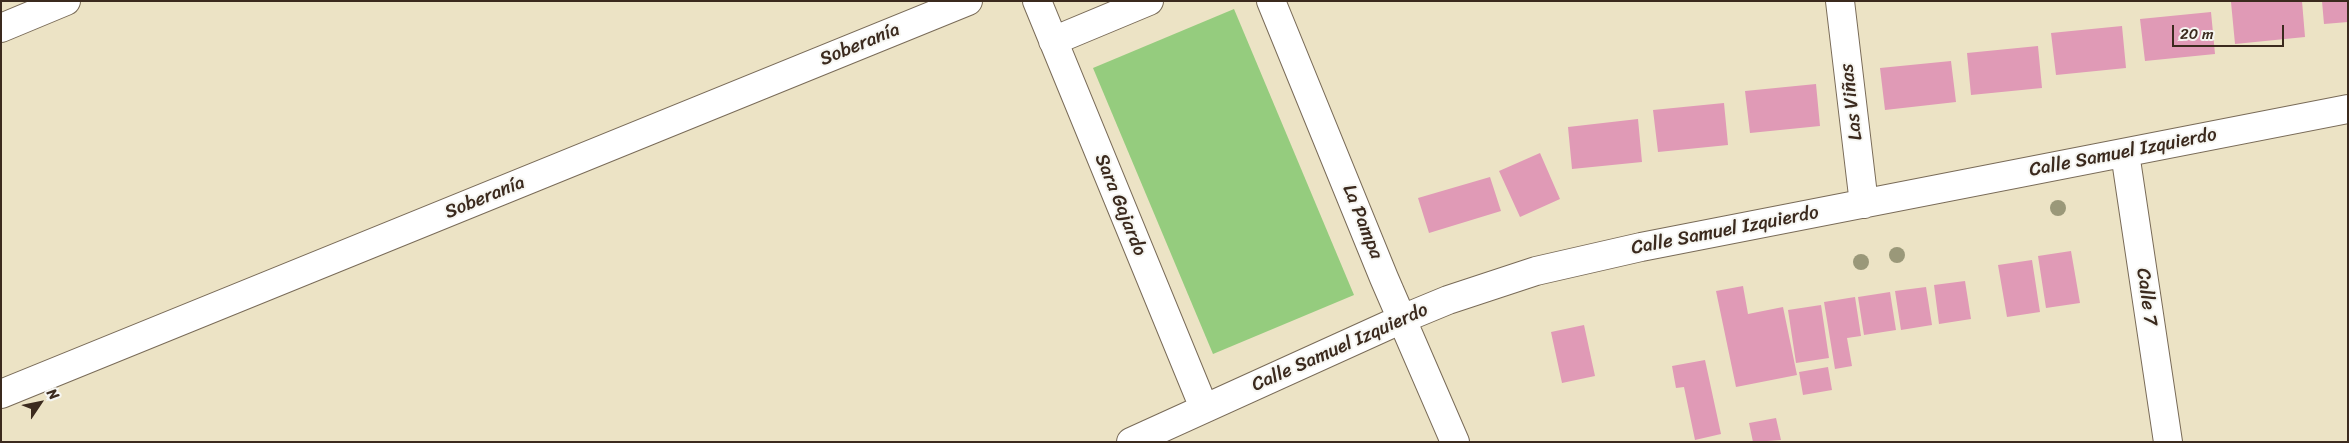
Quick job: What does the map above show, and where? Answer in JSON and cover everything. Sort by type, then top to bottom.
[{"type":"street","points":[[1,28],[66,1]]},
{"type":"street","name":"Soberanía","points":[[1,394],[968,1]]},
{"type":"street","name":"Sara Gajardo","points":[[1036,1],[1204,408]]},
{"type":"street","points":[[1053,41],[1149,1]]},
{"type":"street","name":"La Pampa","points":[[1271,1],[1402,319],[1455,442]]},
{"type":"street","name":"Las Viñas","points":[[1840,1],[1864,204]]},
{"type":"street","name":"Calle Samuel Izquierdo","points":[[1131,442],[1402,319],[1464,294],[1536,271],[1641,246],[2348,109]]},
{"type":"street","name":"Calle 7","points":[[2125,153],[2168,442]]},
{"type":"green space","points":[[1234,9],[1354,295],[1213,354],[1093,68]]},
{"type":"building","points":[[2302,1],[2305,37],[2235,44],[2231,2]]},
{"type":"building","points":[[2322,1],[2348,1],[2348,22],[2324,24]]},
{"type":"building","points":[[2211,12],[2215,54],[2145,61],[2140,19]]},
{"type":"building","points":[[2122,26],[2126,68],[2056,75],[2051,33]]},
{"type":"building","points":[[2038,46],[2042,88],[1971,95],[1967,53]]},
{"type":"building","points":[[1951,61],[1956,102],[1885,110],[1880,68]]},
{"type":"building","points":[[1816,84],[1820,126],[1750,133],[1745,91]]},
{"type":"building","points":[[1724,103],[1728,145],[1658,152],[1653,110]]},
{"type":"building","points":[[1638,119],[1642,162],[1572,169],[1568,127]]},
{"type":"building","points":[[1540,153],[1560,199],[1520,217],[1499,171]]},
{"type":"building","points":[[1490,177],[1501,211],[1429,233],[1418,198]]},
{"type":"building","points":[[2071,251],[2080,303],[2046,308],[2038,256]]},
{"type":"building","points":[[2032,260],[2040,312],[2007,317],[1998,265]]},
{"type":"building","points":[[1965,281],[1971,319],[1939,324],[1934,285]]},
{"type":"building","points":[[1743,286],[1748,314],[1783,307],[1797,375],[1736,387],[1716,291]]},
{"type":"building","points":[[1926,287],[1932,325],[1901,330],[1895,291]]},
{"type":"building","points":[[1890,292],[1896,330],[1864,335],[1858,297]]},
{"type":"building","points":[[1855,297],[1861,336],[1847,338],[1852,366],[1835,369],[1824,302]]},
{"type":"building","points":[[1821,305],[1829,358],[1796,363],[1788,310]]},
{"type":"building","points":[[1584,325],[1595,376],[1562,383],[1551,332]]},
{"type":"building","points":[[1705,360],[1721,434],[1695,440],[1684,387],[1676,388],[1672,366]]},
{"type":"building","points":[[1828,367],[1832,390],[1803,395],[1799,372]]},
{"type":"building","points":[[1776,418],[1781,440],[1753,442],[1749,423]]}]
